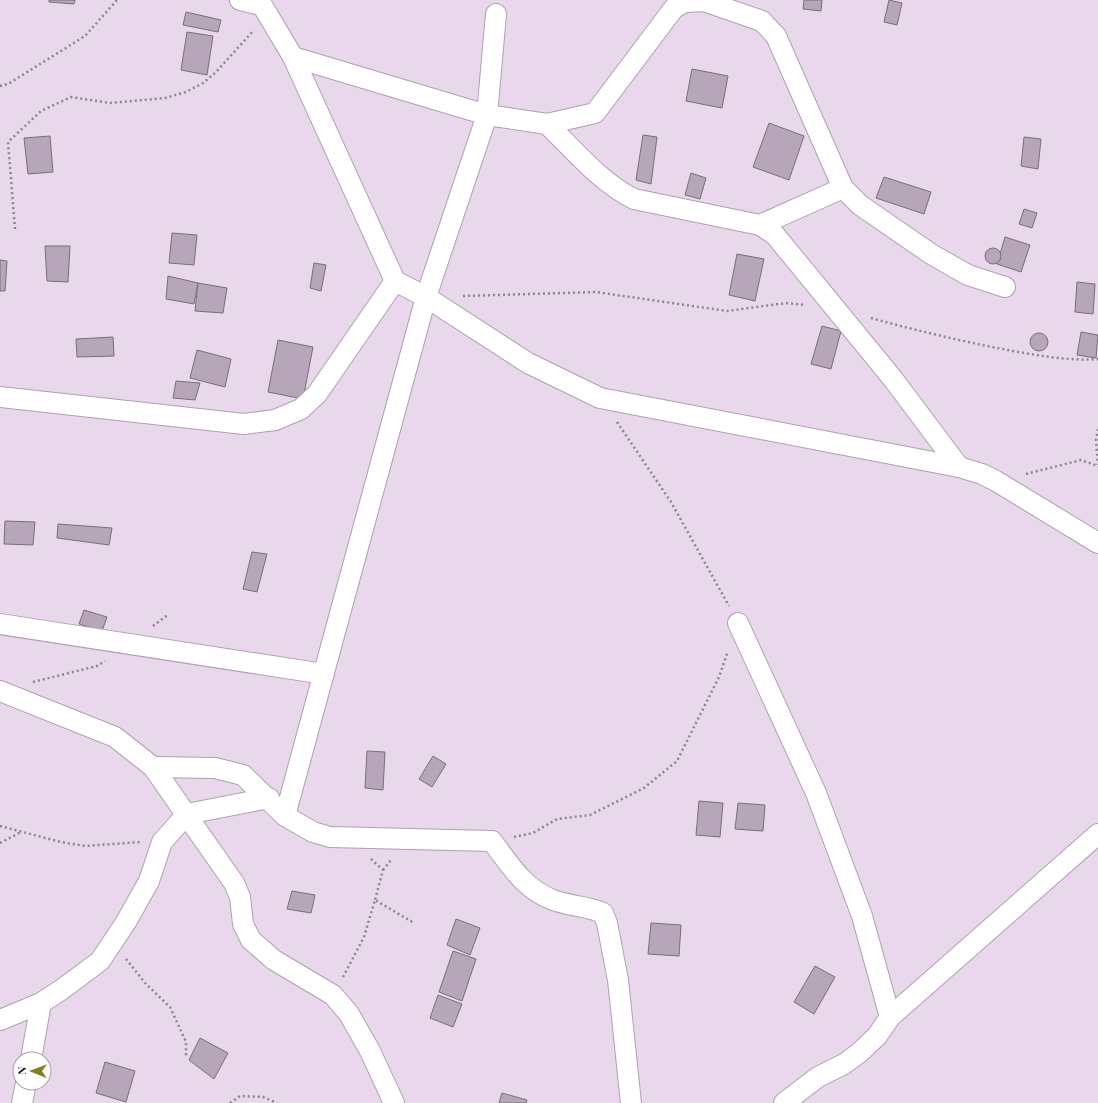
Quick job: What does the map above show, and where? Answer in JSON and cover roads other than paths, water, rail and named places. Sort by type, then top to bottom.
[{"type":"street","points":[[240,0],[263,3],[293,57],[395,281],[426,297],[528,363],[600,398],[959,468],[982,474],[1098,543]]},
{"type":"street","points":[[293,57],[487,115],[547,124],[595,113],[674,8],[685,2],[704,1],[762,21],[776,36],[843,188],[860,205],[931,254],[968,275],[1005,287]]},
{"type":"street","points":[[285,816],[426,297],[487,115],[496,14]]},
{"type":"street","points":[[547,124],[602,177],[623,193],[634,199],[760,224],[775,235],[838,310],[959,468]]},
{"type":"street","points":[[760,224],[843,188]]},
{"type":"street","points":[[0,397],[244,424],[275,420],[301,409],[317,394],[395,281]]},
{"type":"street","points":[[738,622],[816,793],[862,916],[890,1017]]},
{"type":"street","points":[[0,624],[324,674]]},
{"type":"street","points":[[0,691],[116,737],[153,768],[187,814],[234,883],[240,897],[243,924],[251,940],[274,960],[333,995],[348,1014],[370,1051],[394,1103]]},
{"type":"street","points":[[153,768],[215,768],[243,775],[269,798],[285,816],[313,832],[330,837],[349,839],[437,839],[492,841],[516,874],[533,891],[554,900],[593,909],[603,913],[607,923],[618,980],[631,1103]]},
{"type":"street","points":[[0,1020],[41,1002],[62,990],[100,961],[113,943],[149,880],[162,842],[187,814],[269,798]]},
{"type":"street","points":[[784,1103],[818,1077],[859,1053],[877,1036],[890,1017],[1098,834]]},
{"type":"street","points":[[32,1051],[41,1002]]},
{"type":"street","points":[[22,1103],[24,1091]]}]
